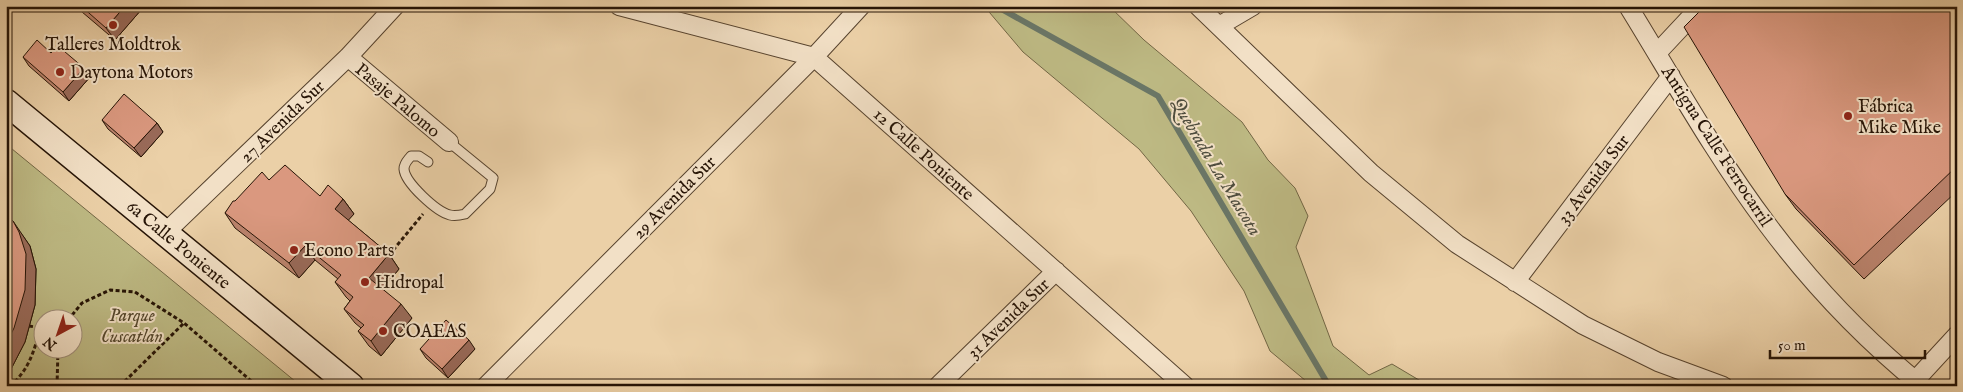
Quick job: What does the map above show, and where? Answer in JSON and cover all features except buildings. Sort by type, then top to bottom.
[{"type":"street","name":"27 Avenida Sur","points":[[166,232],[348,57],[395,6]]},
{"type":"street","name":"12 Calle Poniente","points":[[619,6],[814,57],[1185,386]]},
{"type":"street","name":"29 Avenida Sur","points":[[486,386],[814,57],[861,6]]},
{"type":"street","points":[[1198,6],[1371,172],[1457,244],[1582,325],[1658,362],[1723,386]]},
{"type":"street","points":[[1219,26],[1253,6]]},
{"type":"street","name":"Antigua Calle Ferrocarril","points":[[1628,6],[1708,138],[1767,225],[1803,269],[1850,320],[1916,384]]},
{"type":"street","points":[[1657,53],[1701,6]]},
{"type":"street","name":"Pasaje Palomo","points":[[348,57],[449,142]]},
{"type":"street","name":"33 Avenida Sur","points":[[1515,282],[1672,76]]},
{"type":"street","name":"6a Calle Poniente","points":[[6,102],[351,386]]},
{"type":"street","name":"31 Avenida Sur","points":[[938,386],[1056,271]]},
{"type":"street","points":[[1916,384],[1957,335]]},
{"type":"lane","points":[[428,162],[420,156],[411,156],[405,163],[404,171],[410,184],[432,204],[450,215],[465,214],[490,189],[492,178],[449,142]]},
{"type":"path","points":[[389,255],[432,204]]},
{"type":"path","points":[[76,310],[82,303],[110,290],[135,292],[184,323],[257,386]]},
{"type":"path","points":[[120,386],[184,323]]},
{"type":"path","points":[[10,386],[21,376],[32,356]]},
{"type":"path","points":[[57,386],[58,360]]},
{"type":"green space","points":[[984,6],[1109,6],[1144,40],[1242,122],[1268,160],[1295,188],[1308,216],[1296,247],[1333,346],[1369,375],[1392,364],[1429,386],[1312,386],[1270,351],[1244,291],[1191,211],[1139,149],[1023,52]]},
{"type":"green space","name":"Parque Cuscatlán","points":[[6,144],[301,386],[6,386]]},
{"type":"waterway","name":"Quebrada La Mascota","points":[[996,6],[1158,96],[1329,386]]},
{"type":"place","name":"Talleres Moldtrok","points":[[113,25]]},
{"type":"place","name":"Daytona Motors","points":[[60,72]]},
{"type":"place","name":"Fábrica Mike Mike","points":[[1848,116]]},
{"type":"place","name":"Econo Parts","points":[[294,250]]},
{"type":"place","name":"Hidropal","points":[[365,282]]},
{"type":"place","name":"COAEAS","points":[[383,331]]}]
